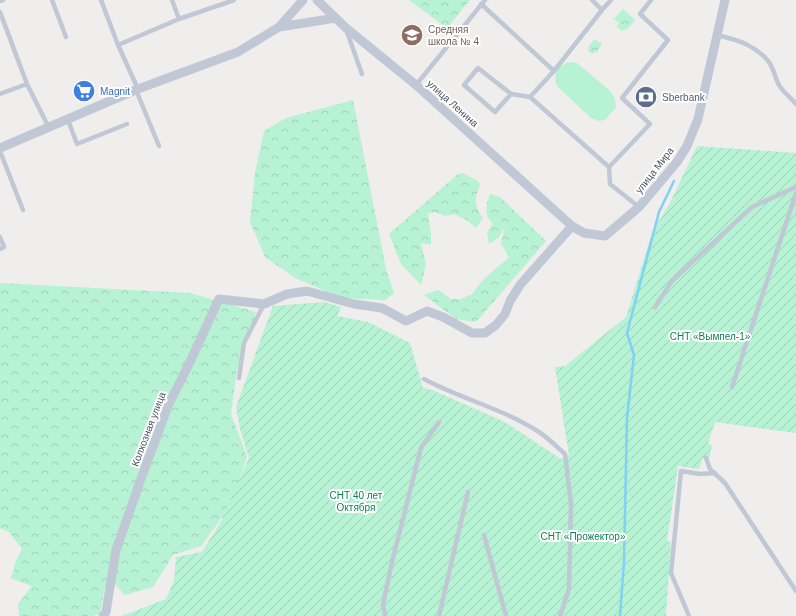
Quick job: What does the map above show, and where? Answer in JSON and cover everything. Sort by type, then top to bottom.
[{"type":"street","points":[[0,150],[137,90],[238,52],[279,27],[303,0]]},
{"type":"street","name":"улица Ленина","points":[[317,0],[346,28],[416,85],[572,226]]},
{"type":"street","name":"улица Мира","points":[[572,226],[584,233],[605,236],[639,207],[677,162],[692,136],[698,119],[725,0]]},
{"type":"street","points":[[279,27],[336,18]]},
{"type":"street","points":[[264,304],[287,294],[307,291],[354,304],[382,308],[406,321],[427,311],[443,317],[472,333],[485,333],[496,325],[505,314],[510,302],[520,286],[572,226]]},
{"type":"street","name":"Колхозная улица","points":[[103,616],[106,612],[116,550],[165,413],[219,299],[264,304]]},
{"type":"lane","points":[[52,0],[66,37]]},
{"type":"lane","points":[[101,0],[159,146]]},
{"type":"lane","points":[[172,0],[179,19]]},
{"type":"lane","points":[[118,45],[179,19],[234,0]]},
{"type":"lane","points":[[416,85],[485,0]]},
{"type":"lane","points":[[592,0],[602,10]]},
{"type":"lane","points":[[530,97],[554,71],[611,0]]},
{"type":"lane","points":[[609,167],[650,124],[622,98],[668,40],[640,14],[651,0]]},
{"type":"lane","points":[[481,4],[554,71]]},
{"type":"lane","points":[[0,12],[27,84],[49,128]]},
{"type":"lane","points":[[346,28],[362,74]]},
{"type":"lane","points":[[717,35],[739,40],[751,46],[769,62],[776,74],[779,85],[796,104]]},
{"type":"lane","points":[[510,94],[495,112],[464,85],[478,68],[510,94],[530,97],[609,167],[610,184],[639,207]]},
{"type":"lane","points":[[0,94],[27,84]]},
{"type":"lane","points":[[68,120],[77,144],[127,124]]},
{"type":"lane","points":[[0,150],[23,210]]},
{"type":"lane","points":[[655,307],[672,281],[752,207],[796,187]]},
{"type":"lane","points":[[732,387],[796,193]]},
{"type":"lane","points":[[0,238],[4,247],[0,249]]},
{"type":"lane","points":[[239,378],[244,344],[264,304]]},
{"type":"lane","points":[[424,379],[540,432],[565,454],[571,504],[569,589],[560,616]]},
{"type":"lane","points":[[384,616],[383,604],[393,558],[421,448],[439,422]]},
{"type":"lane","points":[[706,458],[708,465],[725,483],[796,592]]},
{"type":"lane","points":[[690,616],[671,572],[681,471],[700,474],[715,473]]},
{"type":"lane","points":[[439,616],[468,492]]},
{"type":"lane","points":[[484,535],[506,616]]},
{"type":"green space","points":[[409,0],[470,0],[447,28]]},
{"type":"green space","points":[[623,9],[635,20],[626,30],[625,29],[622,31],[616,26],[619,23],[614,19]]},
{"type":"green space","points":[[594,39],[602,44],[596,53],[594,52],[593,54],[588,51],[588,48]]},
{"type":"green space","points":[[566,63],[577,63],[610,91],[615,99],[616,107],[605,120],[599,121],[591,118],[557,86],[555,77],[557,70]]},
{"type":"green space","points":[[353,100],[386,269],[394,293],[385,300],[342,298],[297,279],[265,257],[250,222],[255,173],[264,131],[286,118]]},
{"type":"green space","points":[[697,146],[796,153],[796,433],[715,422],[708,444],[712,445],[709,459],[702,458],[699,469],[678,466],[667,541],[671,542],[666,616],[122,616],[166,599],[174,581],[176,557],[202,552],[219,525],[249,458],[240,429],[236,407],[273,306],[325,302],[341,307],[337,316],[368,322],[410,343],[423,388],[432,390],[503,421],[561,459],[569,455],[555,367],[565,366],[626,317],[653,230],[670,203]]},
{"type":"green space","points":[[463,173],[478,181],[480,185],[476,202],[483,218],[476,228],[468,221],[454,214],[445,216],[435,212],[428,213],[431,245],[421,243],[426,265],[421,285],[401,264],[389,234],[458,174]]},
{"type":"green space","points":[[490,194],[500,197],[546,241],[476,322],[456,319],[424,295],[438,290],[451,299],[461,299],[472,294],[481,282],[509,258],[501,243],[505,227],[499,237],[489,244],[487,232],[493,224],[488,217],[486,210]]},
{"type":"green space","points":[[0,283],[190,293],[256,312],[237,370],[231,414],[247,457],[230,506],[201,546],[173,555],[153,587],[125,595],[112,581],[105,587],[100,614],[92,616],[19,616],[18,604],[32,586],[10,578],[14,570],[14,565],[22,549],[9,532],[0,528]]},
{"type":"waterway","points":[[620,616],[624,561],[627,418],[634,355],[627,333],[659,212],[674,181]]},
{"type":"place","name":"Средняя школа № 4","points":[[412,35]]},
{"type":"place","name":"Magnit","points":[[84,91]]},
{"type":"place","name":"Sberbank","points":[[646,97]]},
{"type":"park label","name":"СНТ «Вымпел-1»","points":[[710,336]]},
{"type":"park label","name":"СНТ 40 лет Октября","points":[[356,500]]},
{"type":"park label","name":"СНТ «Прожектор»","points":[[583,536]]}]
